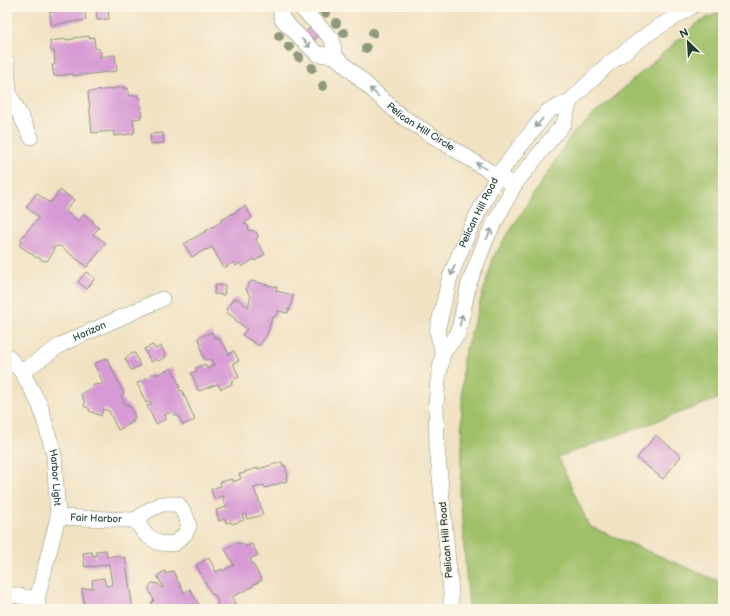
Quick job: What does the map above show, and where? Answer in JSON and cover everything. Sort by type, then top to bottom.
[{"type":"street","name":"Pelican Hill Road","points":[[451,609],[451,593],[437,446],[436,406],[438,379],[443,353],[437,330],[450,277],[468,233],[497,176],[548,111],[570,101],[606,66],[649,33],[692,7]]},
{"type":"street","points":[[303,10],[332,39],[335,56],[316,54],[284,18],[303,10]]},
{"type":"street","name":"Pelican Hill Circle","points":[[335,56],[401,116],[497,176],[515,184]]},
{"type":"street","points":[[7,63],[10,94],[30,137]]},
{"type":"street","name":"Pelican Hill Road","points":[[443,353],[458,334],[469,283],[487,237],[515,184],[564,123],[570,101]]},
{"type":"street","name":"Horizon","points":[[22,372],[62,344],[162,299]]},
{"type":"street","name":"Harbor Light","points":[[7,356],[22,372],[40,405],[54,455],[58,517],[38,604]]},
{"type":"street","name":"Fair Harbor","points":[[58,517],[135,520]]},
{"type":"street","points":[[7,594],[38,604]]},
{"type":"green space","points":[[723,10],[723,397],[558,457],[589,526],[723,583],[723,609],[469,609],[460,496],[463,359],[494,256],[572,134],[696,24]]},
{"type":"building","points":[[53,7],[84,7],[86,20],[51,25],[50,12],[54,12]]},
{"type":"building","points":[[108,7],[109,19],[97,20],[96,8]]},
{"type":"building","points":[[312,26],[320,34],[312,42],[303,34]]},
{"type":"building","points":[[89,36],[89,38],[94,37],[95,48],[99,49],[101,53],[100,57],[115,55],[117,71],[73,76],[73,74],[54,76],[52,65],[55,65],[54,51],[51,51],[50,41]]},
{"type":"building","points":[[124,87],[124,89],[128,88],[129,96],[138,95],[138,98],[140,98],[142,115],[140,115],[141,118],[133,119],[135,132],[133,132],[133,134],[114,136],[113,131],[92,133],[88,92]]},
{"type":"building","points":[[163,133],[164,143],[151,144],[150,134]]},
{"type":"building","points":[[60,190],[74,200],[66,212],[78,221],[84,214],[99,228],[93,234],[106,243],[87,267],[60,246],[53,247],[54,251],[47,261],[38,257],[37,258],[19,245],[22,242],[21,238],[38,219],[37,216],[26,207],[37,193],[48,202],[52,201]]},
{"type":"building","points":[[245,206],[252,218],[244,223],[248,226],[249,231],[252,230],[257,233],[258,237],[256,240],[265,254],[242,267],[240,263],[236,266],[234,262],[224,268],[212,247],[192,257],[184,244]]},
{"type":"building","points":[[86,272],[95,278],[87,289],[78,282]]},
{"type":"building","points":[[252,281],[277,287],[276,291],[293,295],[288,313],[277,311],[276,316],[272,318],[267,335],[259,346],[242,335],[247,329],[226,312],[226,309],[234,298],[248,307],[251,295],[246,290],[248,284]]},
{"type":"building","points":[[215,285],[225,285],[224,295],[214,294]]},
{"type":"building","points":[[212,332],[214,338],[217,337],[219,340],[220,339],[229,354],[234,351],[239,361],[233,363],[239,377],[231,381],[232,384],[221,389],[218,384],[199,391],[191,373],[197,371],[196,368],[205,364],[207,369],[214,365],[211,359],[205,360],[198,338]]},
{"type":"building","points":[[153,345],[155,349],[161,346],[166,357],[158,361],[157,359],[151,362],[144,349]]},
{"type":"building","points":[[135,353],[140,366],[131,370],[125,358]]},
{"type":"building","points":[[107,358],[124,394],[121,396],[126,405],[128,404],[130,408],[131,407],[135,418],[132,419],[133,422],[118,430],[109,411],[103,409],[101,416],[89,411],[90,409],[84,406],[85,403],[81,394],[94,385],[103,383],[94,364]]},
{"type":"building","points":[[172,368],[180,387],[178,387],[180,391],[182,390],[195,420],[183,425],[178,415],[174,415],[171,412],[165,415],[166,419],[156,424],[147,406],[152,403],[151,401],[146,403],[137,383],[145,380],[150,374],[158,374]]},
{"type":"building","points":[[656,435],[681,456],[663,479],[637,458]]},
{"type":"building","points":[[282,462],[283,466],[285,465],[288,477],[286,477],[287,481],[265,488],[264,485],[254,488],[263,515],[247,519],[245,514],[242,515],[244,520],[232,524],[231,522],[226,523],[225,519],[219,521],[216,510],[227,507],[223,502],[224,496],[214,499],[211,489],[221,486],[220,482],[232,479],[232,482],[241,479],[239,474],[245,473],[244,472]]},
{"type":"building","points":[[238,542],[239,544],[243,543],[245,547],[252,544],[258,555],[250,559],[262,580],[232,597],[236,606],[235,609],[220,609],[214,594],[212,595],[196,565],[209,558],[216,572],[222,569],[223,571],[234,565],[225,549]]},
{"type":"building","points":[[106,550],[107,557],[119,555],[120,558],[125,557],[133,609],[85,609],[82,589],[93,588],[92,580],[104,578],[106,586],[112,585],[109,564],[85,567],[83,553],[92,552],[93,556],[96,556],[96,551]]},
{"type":"building","points":[[165,571],[166,574],[173,571],[184,593],[190,589],[201,609],[154,609],[151,602],[154,601],[149,587],[152,583],[154,583],[158,584],[161,588],[163,587],[157,576]]}]
